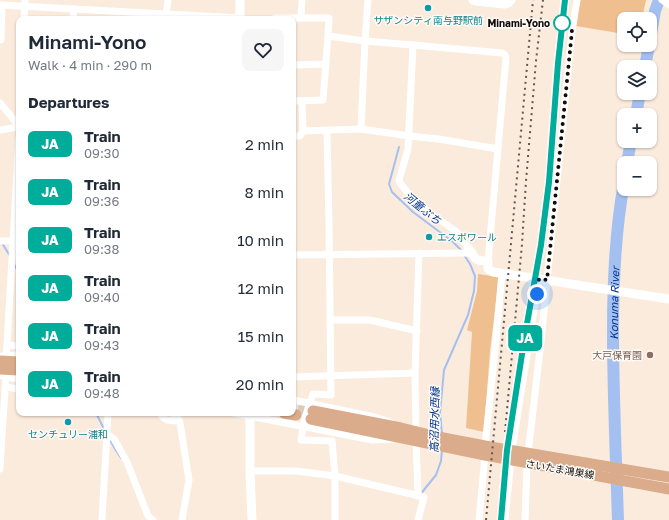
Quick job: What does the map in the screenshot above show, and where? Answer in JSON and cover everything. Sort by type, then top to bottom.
[{"type":"main road","points":[[2,358],[16,361]]},
{"type":"main road","points":[[2,374],[16,371]]},
{"type":"main road","name":"さいたま鴻巣線","points":[[311,411],[402,433],[528,458],[625,475],[669,477]]},
{"type":"main road","name":"さいたま鴻巣線","points":[[625,475],[669,489]]},
{"type":"street","points":[[0,40],[1,5],[25,3],[74,9],[166,16],[168,0]]},
{"type":"street","points":[[240,0],[240,16]]},
{"type":"street","points":[[301,18],[302,0]]},
{"type":"street","points":[[361,129],[368,0]]},
{"type":"street","points":[[473,0],[476,2],[505,4],[511,0]]},
{"type":"street","points":[[505,520],[512,455],[543,280],[572,31],[577,0]]},
{"type":"street","points":[[24,16],[25,3]]},
{"type":"street","points":[[73,16],[74,9]]},
{"type":"street","points":[[296,18],[329,18],[323,100],[296,101]]},
{"type":"street","points":[[328,36],[365,41],[505,54],[506,58],[488,262],[488,267],[490,270],[493,272],[669,299]]},
{"type":"street","points":[[413,45],[408,149],[399,180],[415,202],[457,232],[466,252]]},
{"type":"street","points":[[296,65],[326,64]]},
{"type":"street","points":[[296,136],[300,136],[303,131],[302,101]]},
{"type":"street","points":[[0,103],[16,122]]},
{"type":"street","points":[[0,130],[16,127]]},
{"type":"street","points":[[303,131],[361,129],[440,139],[498,149]]},
{"type":"street","points":[[327,131],[331,395],[313,394],[311,411],[303,427],[301,440],[332,441],[335,476],[336,520]]},
{"type":"street","points":[[2,241],[16,241],[7,345],[2,358]]},
{"type":"street","points":[[296,255],[466,252],[478,260],[488,262]]},
{"type":"street","points":[[418,520],[420,497],[416,436],[415,373],[419,253]]},
{"type":"street","points":[[479,520],[502,273]]},
{"type":"street","points":[[525,520],[528,458],[540,349],[543,280]]},
{"type":"street","points":[[330,320],[370,320],[417,331]]},
{"type":"street","points":[[7,345],[16,346]]},
{"type":"street","points":[[2,358],[16,355]]},
{"type":"street","points":[[296,377],[415,373]]},
{"type":"street","points":[[0,469],[5,387],[2,374],[16,378]]},
{"type":"street","points":[[5,387],[16,389]]},
{"type":"street","points":[[296,408],[384,419],[402,433]]},
{"type":"street","points":[[102,520],[108,416]]},
{"type":"street","points":[[162,416],[167,420],[179,420]]},
{"type":"street","points":[[175,416],[180,423],[189,480],[182,520]]},
{"type":"street","points":[[250,416],[252,520]]},
{"type":"street","points":[[258,416],[303,427],[372,440],[381,440],[402,433]]},
{"type":"street","points":[[106,436],[110,436],[114,439],[127,462],[148,516],[153,520]]},
{"type":"street","points":[[250,471],[296,471],[335,476],[420,497]]},
{"type":"shaded area","points":[[580,0],[646,0],[643,12],[617,12],[617,33],[576,26]]},
{"type":"shaded area","points":[[478,274],[499,277],[490,351],[484,432],[466,428],[472,332],[467,330],[477,291]]},
{"type":"waterway","name":"Konuma River","points":[[655,12],[659,0]]},
{"type":"waterway","name":"Konuma River","points":[[646,60],[648,52]]},
{"type":"waterway","name":"Konuma River","points":[[637,108],[639,100]]},
{"type":"waterway","name":"河童ぶち","points":[[399,147],[389,184],[392,192],[413,212],[453,242],[462,251]]},
{"type":"waterway","name":"Konuma River","points":[[628,156],[630,148]]},
{"type":"waterway","name":"Konuma River","points":[[618,520],[613,313],[614,276],[622,196]]},
{"type":"waterway","points":[[2,243],[10,256]]},
{"type":"waterway","name":"高沼用水西縁","points":[[442,434],[440,413],[444,370],[468,315],[474,291],[475,276],[464,255]]},
{"type":"waterway","points":[[14,264],[16,268]]},
{"type":"waterway","points":[[98,416],[105,431]]},
{"type":"waterway","points":[[109,438],[121,458]]},
{"type":"waterway","name":"高沼用水西縁","points":[[422,494],[436,475],[441,461],[442,450]]},
{"type":"tunnel","points":[[298,408],[313,411]]},
{"type":"railway","points":[[486,520],[533,0]]},
{"type":"railway","points":[[505,432],[522,244],[536,61],[543,0]]},
{"type":"railway","points":[[501,520],[507,450],[541,245],[549,182],[558,63],[565,0]]},
{"type":"train","name":"JA","points":[[501,520],[507,450],[541,245],[549,182],[558,63],[565,0]]},
{"type":"place","name":"サザンシティ南与野駅前","points":[[428,8]]},
{"type":"place","name":"Minami-Yono","points":[[562,23]]},
{"type":"place","name":"エスポワール","points":[[429,237]]},
{"type":"place","name":"大戸保育園","points":[[650,355]]},
{"type":"place","name":"センチュリー浦和","points":[[68,422]]},
{"type":"route","points":[[537,294],[539,279],[547,280],[572,31],[562,23]]}]
